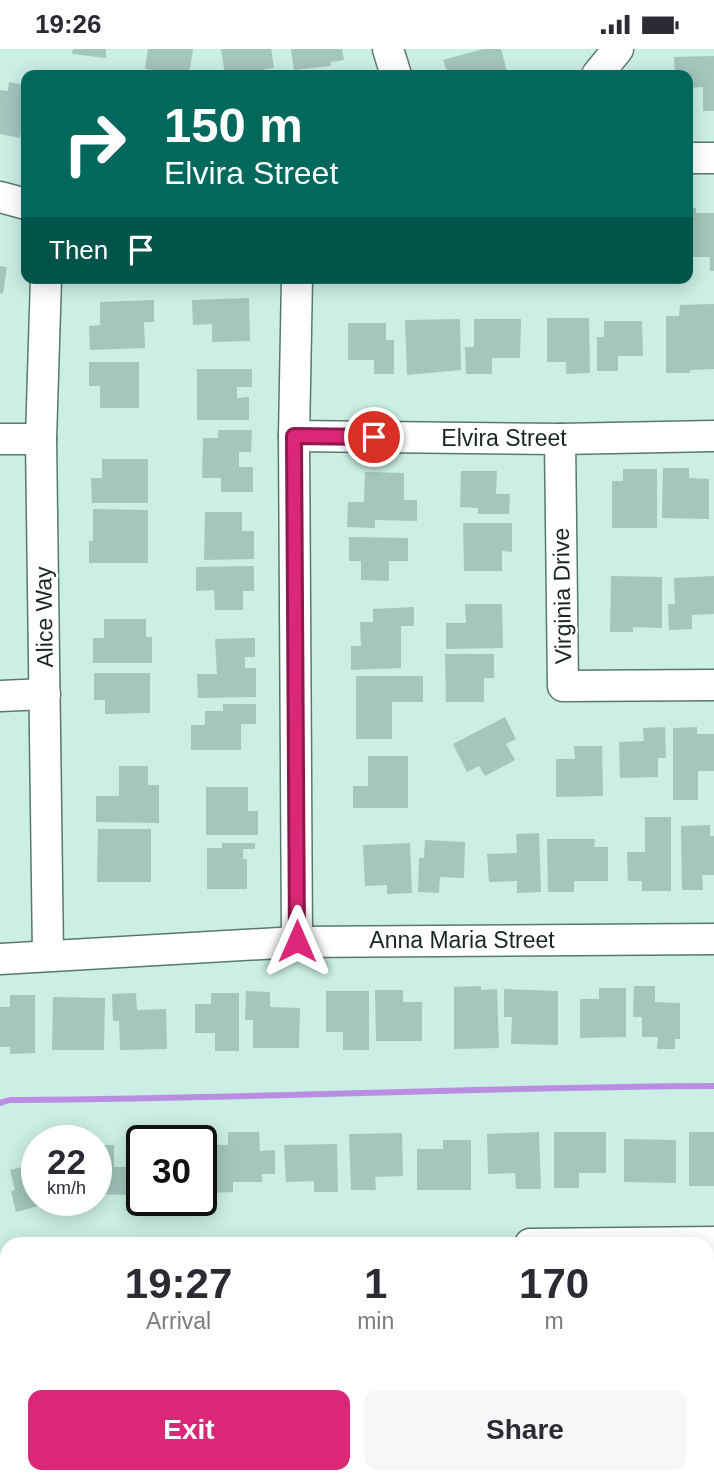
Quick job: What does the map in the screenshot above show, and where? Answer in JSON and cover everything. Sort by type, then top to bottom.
[{"type":"street","points":[[388,49],[394,70]]},
{"type":"street","points":[[601,70],[618,49]]},
{"type":"street","points":[[693,158],[714,158]]},
{"type":"street","points":[[0,197],[21,203]]},
{"type":"street","name":"Alice Way","points":[[46,284],[41,439],[48,955]]},
{"type":"street","points":[[297,284],[294,436],[297,941]]},
{"type":"street","name":"Elvira Street","points":[[294,436],[560,439],[714,436]]},
{"type":"street","points":[[0,439],[41,439]]},
{"type":"street","name":"Virginia Drive","points":[[560,439],[563,686],[714,685]]},
{"type":"street","points":[[0,696],[45,694]]},
{"type":"street","name":"Anna Maria Street","points":[[0,959],[297,941],[714,939]]},
{"type":"building","points":[[73,49],[106,49],[106,58],[72,54]]},
{"type":"building","points":[[148,49],[193,49],[190,70],[145,69]]},
{"type":"building","points":[[221,49],[271,49],[274,68],[224,70]]},
{"type":"building","points":[[291,49],[342,49],[344,60],[331,62],[331,66],[294,70]]},
{"type":"building","points":[[483,49],[501,49],[507,70],[446,70],[443,60]]},
{"type":"building","points":[[714,56],[714,111],[703,111],[703,87],[693,88],[693,70],[675,70],[674,57]]},
{"type":"building","points":[[9,82],[21,84],[20,138],[0,134],[0,90],[8,91]]},
{"type":"building","points":[[693,208],[696,208],[696,213],[714,213],[714,271],[710,271],[710,257],[693,257]]},
{"type":"building","points":[[0,266],[7,267],[3,294],[0,293]]},
{"type":"building","points":[[249,298],[250,341],[212,342],[212,324],[193,325],[192,300]]},
{"type":"building","points":[[154,300],[154,322],[144,322],[145,348],[90,350],[89,326],[100,325],[100,302]]},
{"type":"building","points":[[714,304],[714,369],[666,373],[666,316],[679,316],[680,305]]},
{"type":"building","points":[[547,318],[589,318],[590,373],[566,374],[566,362],[547,362]]},
{"type":"building","points":[[460,319],[461,370],[407,375],[405,320]]},
{"type":"building","points":[[474,319],[521,319],[520,358],[492,358],[492,374],[466,374],[465,347],[474,347]]},
{"type":"building","points":[[604,321],[642,321],[643,356],[618,356],[618,371],[597,371],[597,337],[604,337]]},
{"type":"building","points":[[348,323],[386,323],[386,340],[394,340],[394,374],[374,374],[374,360],[348,360]]},
{"type":"building","points":[[89,362],[139,362],[139,408],[100,408],[100,386],[89,386]]},
{"type":"building","points":[[197,369],[252,369],[252,387],[237,387],[237,398],[249,397],[249,420],[197,420]]},
{"type":"building","points":[[218,430],[252,430],[251,452],[239,452],[239,467],[253,467],[253,492],[221,492],[221,478],[202,478],[203,438],[218,438]]},
{"type":"building","points":[[102,459],[148,459],[148,503],[92,503],[91,478],[102,478]]},
{"type":"building","points":[[663,468],[689,468],[689,478],[709,479],[709,519],[662,518]]},
{"type":"building","points":[[623,469],[657,469],[657,528],[612,528],[612,481],[623,481]]},
{"type":"building","points":[[461,471],[497,471],[496,494],[510,494],[509,514],[478,514],[478,508],[460,507]]},
{"type":"building","points":[[365,472],[404,473],[404,500],[417,500],[417,521],[375,520],[375,528],[347,527],[348,502],[364,502]]},
{"type":"building","points":[[93,509],[148,510],[148,563],[89,563],[89,541],[93,541]]},
{"type":"building","points":[[205,512],[242,512],[242,531],[254,531],[254,559],[204,560]]},
{"type":"building","points":[[463,523],[512,523],[512,552],[502,551],[502,571],[464,571]]},
{"type":"building","points":[[349,537],[408,538],[408,561],[389,561],[389,581],[361,580],[361,561],[349,561]]},
{"type":"building","points":[[254,566],[254,591],[243,591],[243,610],[215,610],[214,590],[196,591],[196,567]]},
{"type":"building","points":[[611,576],[662,577],[662,628],[633,627],[633,632],[610,632]]},
{"type":"building","points":[[714,576],[714,614],[692,615],[692,629],[669,630],[668,604],[675,604],[674,578]]},
{"type":"building","points":[[465,604],[502,604],[503,648],[446,649],[446,623],[466,623]]},
{"type":"building","points":[[414,607],[414,626],[401,626],[401,668],[351,670],[351,646],[361,646],[360,622],[373,622],[373,609]]},
{"type":"building","points":[[104,619],[146,619],[146,637],[152,637],[152,663],[93,663],[93,638],[104,638]]},
{"type":"building","points":[[255,638],[255,657],[245,657],[245,668],[256,668],[256,697],[198,698],[197,674],[217,674],[215,639]]},
{"type":"building","points":[[445,654],[494,654],[494,678],[484,678],[484,702],[446,702]]},
{"type":"building","points":[[94,673],[150,673],[150,713],[105,714],[105,700],[94,700]]},
{"type":"building","points":[[356,676],[423,676],[423,702],[392,702],[392,739],[356,739]]},
{"type":"building","points":[[223,704],[256,704],[256,724],[241,724],[241,750],[191,750],[191,725],[205,725],[205,711],[223,711]]},
{"type":"building","points":[[505,717],[516,739],[506,744],[515,760],[485,776],[479,766],[467,772],[453,744]]},
{"type":"building","points":[[665,727],[666,758],[658,758],[658,777],[620,778],[619,742],[644,741],[643,728]]},
{"type":"building","points":[[697,727],[697,734],[714,734],[714,771],[698,771],[698,800],[673,800],[673,728]]},
{"type":"building","points":[[574,746],[602,746],[603,796],[556,797],[556,759],[575,759]]},
{"type":"building","points":[[368,756],[408,756],[408,808],[353,808],[353,786],[368,786]]},
{"type":"building","points":[[119,766],[148,766],[148,785],[159,785],[159,823],[96,822],[96,796],[119,796]]},
{"type":"building","points":[[206,787],[248,787],[248,811],[258,811],[258,835],[206,835]]},
{"type":"building","points":[[645,817],[671,817],[671,891],[642,891],[642,881],[628,881],[627,852],[645,852]]},
{"type":"building","points":[[710,825],[710,836],[714,836],[714,875],[702,875],[703,890],[682,890],[681,826]]},
{"type":"building","points":[[98,829],[151,829],[151,882],[97,882]]},
{"type":"building","points":[[539,833],[541,892],[517,893],[517,881],[489,882],[487,854],[517,853],[516,834]]},
{"type":"building","points":[[547,839],[595,839],[594,847],[608,847],[608,881],[574,881],[574,892],[548,892]]},
{"type":"building","points":[[425,840],[465,842],[464,878],[440,877],[439,893],[418,892],[419,858],[424,858]]},
{"type":"building","points":[[222,843],[255,843],[255,849],[243,849],[243,859],[247,859],[247,889],[207,889],[207,848],[222,848]]},
{"type":"building","points":[[410,843],[412,893],[387,894],[387,885],[365,886],[363,845]]},
{"type":"building","points":[[481,986],[481,990],[497,989],[499,1048],[454,1049],[454,987]]},
{"type":"building","points":[[634,986],[655,986],[655,1002],[680,1003],[680,1039],[675,1039],[675,1049],[657,1049],[658,1037],[642,1037],[642,1017],[633,1017]]},
{"type":"building","points":[[599,988],[626,988],[626,1037],[580,1038],[580,999],[599,999]]},
{"type":"building","points":[[504,989],[558,991],[558,1045],[511,1044],[512,1017],[504,1017]]},
{"type":"building","points":[[375,990],[403,990],[403,1002],[422,1002],[422,1041],[376,1041]]},
{"type":"building","points":[[246,991],[270,992],[270,1007],[300,1008],[299,1048],[253,1048],[253,1020],[245,1020]]},
{"type":"building","points":[[326,991],[369,991],[369,1050],[343,1050],[343,1032],[326,1032]]},
{"type":"building","points":[[136,993],[137,1010],[166,1009],[167,1049],[120,1050],[119,1021],[113,1021],[112,994]]},
{"type":"building","points":[[211,993],[239,993],[239,1051],[215,1051],[215,1033],[195,1033],[195,1004],[211,1004]]},
{"type":"building","points":[[10,995],[35,995],[35,1053],[10,1054],[10,1047],[0,1047],[0,1007],[10,1007]]},
{"type":"building","points":[[53,997],[105,998],[104,1050],[52,1050]]},
{"type":"building","points":[[228,1132],[259,1132],[260,1151],[275,1150],[275,1174],[262,1174],[262,1182],[233,1182],[233,1192],[217,1193],[217,1145],[228,1145]]},
{"type":"building","points":[[539,1132],[541,1189],[516,1189],[515,1173],[488,1174],[487,1134]]},
{"type":"building","points":[[554,1132],[606,1132],[606,1173],[579,1173],[579,1188],[554,1188]]},
{"type":"building","points":[[689,1132],[714,1132],[714,1186],[689,1186]]},
{"type":"building","points":[[402,1133],[403,1176],[375,1177],[376,1190],[351,1190],[349,1134]]},
{"type":"building","points":[[624,1139],[676,1140],[676,1183],[624,1182]]},
{"type":"building","points":[[443,1140],[471,1140],[471,1190],[417,1190],[417,1149],[443,1149]]},
{"type":"building","points":[[337,1144],[338,1192],[314,1192],[314,1181],[286,1182],[284,1145]]},
{"type":"building","points":[[112,1145],[114,1167],[126,1167],[126,1195],[112,1194]]},
{"type":"building","points":[[21,1167],[21,1211],[16,1212],[11,1191],[15,1190],[10,1170]]},
{"type":"waterway","points":[[0,1103],[10,1100],[714,1086]]},
{"type":"route","points":[[297,941],[294,436],[374,437]]}]
